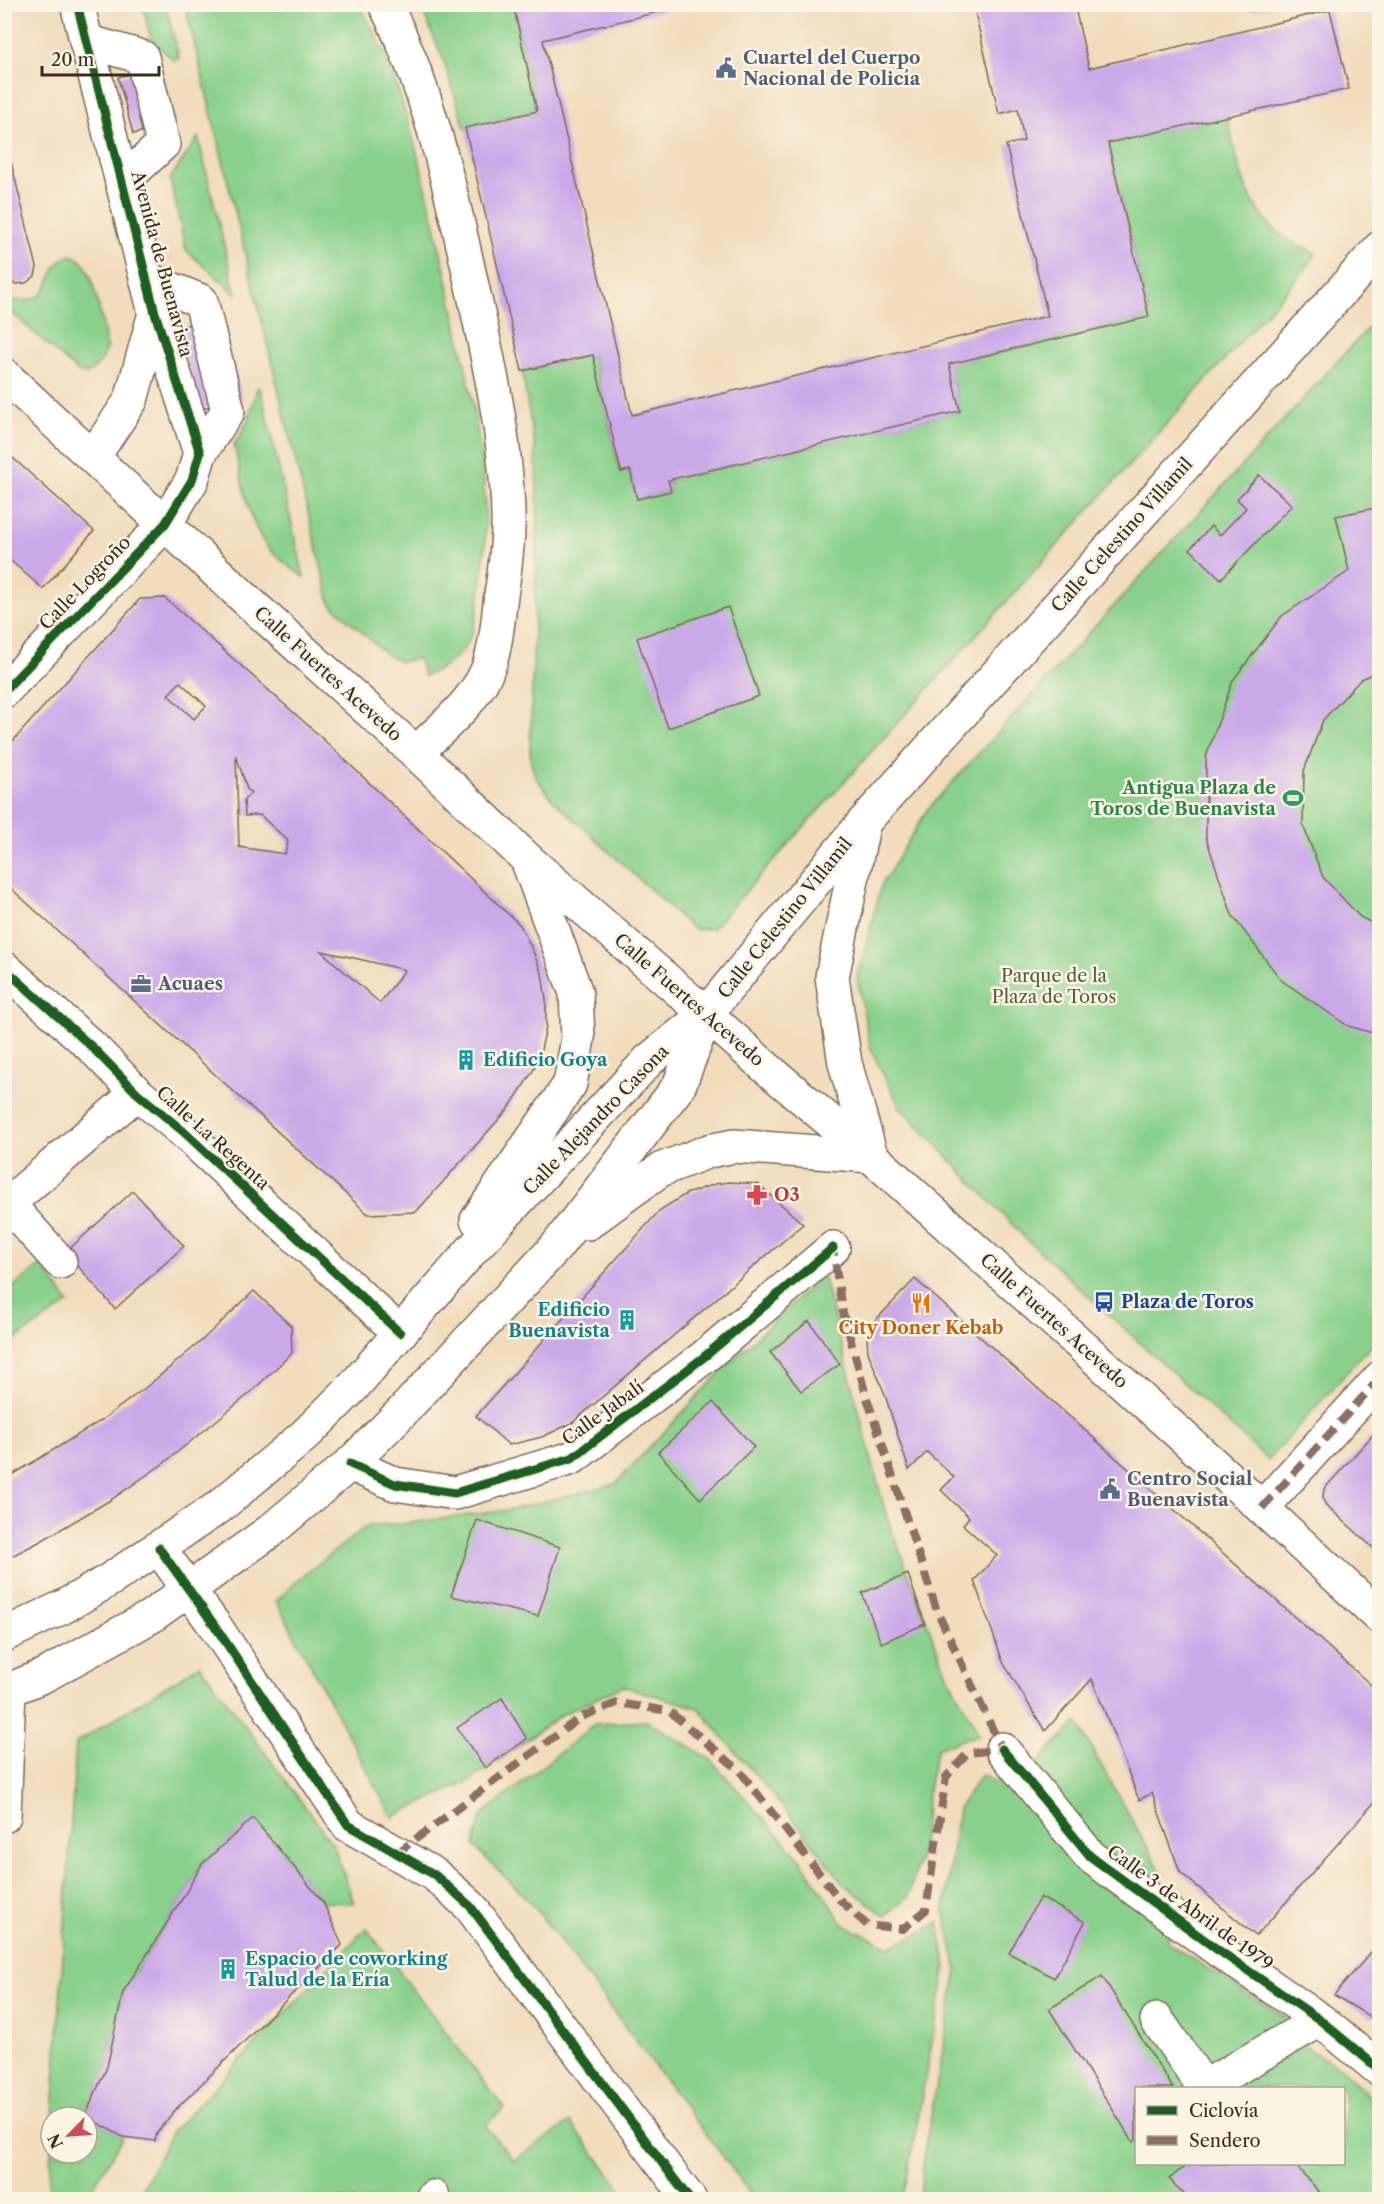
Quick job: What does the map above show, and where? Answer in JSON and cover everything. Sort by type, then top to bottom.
[{"type":"main road","name":"Avenida de Buenavista","points":[[77,4],[155,313],[200,453]]},
{"type":"main road","points":[[385,4],[402,38],[422,90],[445,167],[491,370],[502,440],[508,516],[504,577],[490,663],[481,684],[468,701],[416,753]]},
{"type":"main road","points":[[86,42],[142,57],[163,144],[122,182]]},
{"type":"main road","name":"Calle Celestino Villamil","points":[[706,1014],[864,822],[1380,248]]},
{"type":"main road","points":[[147,279],[201,301],[228,411],[200,453],[192,480],[165,524]]},
{"type":"main road","name":"Avenida de Buenavista","points":[[93,457],[131,400],[155,313]]},
{"type":"main road","name":"Calle Fuertes Acevedo","points":[[4,375],[416,753],[527,860],[871,1156],[1380,1617]]},
{"type":"main road","name":"Calle Logroño","points":[[4,691],[165,524]]},
{"type":"main road","name":"Calle Celestino Villamil","points":[[864,822],[832,977],[845,1063],[871,1156]]},
{"type":"main road","name":"Calle Alejandro Casona","points":[[400,1333],[570,1084],[578,1038],[576,993],[527,860]]},
{"type":"main road","name":"Calle La Regenta","points":[[4,968],[400,1333]]},
{"type":"main road","name":"Calle Alejandro Casona","points":[[7,1691],[45,1675],[150,1617],[269,1532],[350,1464],[402,1412],[556,1247],[679,1086],[706,1014]]},
{"type":"main road","name":"Calle Alejandro Casona","points":[[4,1635],[63,1607],[111,1580],[219,1507],[304,1436],[353,1387],[472,1251],[649,1060],[706,1014]]},
{"type":"main road","points":[[60,1262],[6,1206],[137,1093]]},
{"type":"main road","name":"Calle Alejandro Casona","points":[[556,1247],[660,1170],[709,1150],[734,1146],[871,1156]]},
{"type":"main road","name":"Calle Jabalí","points":[[350,1464],[395,1484],[455,1493],[572,1458],[704,1357],[833,1248]]},
{"type":"main road","points":[[1262,1508],[1380,1378]]},
{"type":"main road","points":[[159,1548],[190,1590],[348,1825],[435,1875],[470,1906],[690,2199]]},
{"type":"main road","points":[[4,1816],[7,1691]]},
{"type":"main road","name":"Calle 3 de Abril de 1979","points":[[1002,1749],[1090,1856],[1218,1950],[1320,2020],[1380,2070]]},
{"type":"main road","points":[[1157,2020],[1204,2087],[1320,2020]]},
{"type":"main road","name":"Calle 3 de Abril de 1979","points":[[1347,2041],[1380,2050]]},
{"type":"shaded area","points":[[4,1062],[13,1069],[10,1138],[5,1141]]},
{"type":"green space","points":[[143,5],[166,5],[179,59],[174,60],[151,40]]},
{"type":"green space","points":[[185,5],[360,5],[382,47],[399,92],[425,184],[467,374],[479,440],[485,505],[483,573],[471,636],[463,650],[452,661],[424,676],[419,659],[400,662],[387,655],[330,603]]},
{"type":"green space","points":[[420,5],[513,5],[537,111],[465,128],[443,59]]},
{"type":"green space","points":[[1227,116],[1244,182],[1259,212],[1283,236],[1316,254],[1305,270],[713,928],[698,930],[691,927],[553,800],[536,778],[531,764],[538,514],[535,448],[522,371],[593,355],[620,472],[630,470],[637,499],[671,491],[668,480],[960,411],[949,364],[1149,317],[1108,143]]},
{"type":"green space","points":[[198,137],[236,294],[186,250],[170,179]]},
{"type":"green space","points":[[72,255],[83,263],[90,275],[106,344],[101,361],[86,374],[77,371],[8,309],[7,303],[10,300],[27,300],[38,297],[49,283],[56,266]]},
{"type":"green space","name":"Parque de la Plaza de Toros","points":[[1379,316],[1379,1337],[1268,1460],[1024,1237],[900,1107],[871,1050],[857,978],[881,886],[927,810]]},
{"type":"green space","points":[[260,387],[304,577],[265,544],[253,521],[242,483],[234,445],[248,418],[257,388]]},
{"type":"green space","points":[[41,1265],[69,1303],[5,1346],[5,1293]]},
{"type":"green space","points":[[823,1275],[887,1518],[948,1677],[980,1736],[967,1738],[937,1749],[929,1783],[921,1852],[908,1897],[885,1916],[844,1884],[789,1814],[698,1708],[623,1686],[561,1715],[471,1780],[392,1817],[276,1601],[299,1579],[368,1525],[401,1524],[509,1510],[615,1484],[731,1361]]},
{"type":"green space","points":[[200,1665],[334,1846],[354,1903],[323,1902],[253,1819],[202,1864],[123,1992],[107,2067],[90,2105],[54,2105],[76,1743]]},
{"type":"green space","points":[[647,1721],[710,1759],[800,1859],[844,1925],[889,1947],[939,1923],[946,1966],[903,2199],[755,2199],[533,1905],[474,1846],[481,1816],[595,1724]]},
{"type":"green space","points":[[1077,1722],[1160,1870],[1169,1944],[1286,2018],[1311,2051],[1340,2067],[1379,2106],[1379,2196],[1375,2200],[920,2200],[924,2155],[957,1970],[944,1911],[958,1809],[981,1775],[1004,1787],[1038,1762]]},
{"type":"green space","points":[[366,1928],[504,2108],[485,2126],[514,2160],[570,2122],[629,2199],[136,2200],[172,2132]]},
{"type":"green space","points":[[99,2123],[123,2137],[86,2199],[48,2200],[50,2165],[99,2165]]},
{"type":"building","points":[[513,4],[691,4],[543,40],[632,415],[1048,316],[1006,145],[1024,141],[1018,109],[999,114],[973,4],[1074,4],[1089,68],[1330,10],[1349,89],[1108,143],[1149,317],[949,364],[960,411],[668,480],[671,491],[637,499],[630,470],[621,472],[593,355],[522,371],[465,128],[537,111]]},
{"type":"building","points":[[1250,5],[1275,5],[1251,11]]},
{"type":"building","points":[[160,66],[175,123],[133,134],[118,77]]},
{"type":"building","points":[[4,134],[37,267],[35,276],[26,283],[16,284],[4,281]]},
{"type":"building","points":[[220,316],[242,398],[200,409],[177,328]]},
{"type":"building","points":[[4,450],[94,531],[43,589],[4,555]]},
{"type":"building","points":[[1259,475],[1292,505],[1221,579],[1190,549],[1211,526],[1220,535],[1246,508],[1237,499]]},
{"type":"building","name":"Antigua Plaza de Toros de Buenavista","points":[[1380,507],[1380,670],[1361,679],[1323,720],[1304,771],[1303,825],[1323,877],[1360,917],[1380,927],[1380,1035],[1348,1026],[1281,980],[1232,915],[1206,838],[1206,757],[1233,680],[1282,616],[1349,571],[1336,516]]},
{"type":"building","points":[[165,598],[311,728],[520,925],[532,949],[542,974],[546,1000],[546,1027],[533,1071],[509,1108],[416,1212],[368,1214],[4,882],[4,751],[140,599]],"holes":[[[180,682],[206,706],[194,719],[168,695]],[[236,755],[247,789],[251,793],[244,800],[245,816],[260,815],[288,841],[285,854],[239,847]],[[321,951],[405,970],[380,1003]]]},
{"type":"building","points":[[728,607],[759,696],[668,728],[637,638]]},
{"type":"building","name":"Edificio Buenavista","points":[[729,1182],[758,1184],[803,1224],[572,1423],[542,1437],[509,1445],[476,1416],[660,1210],[686,1194],[715,1184]]},
{"type":"building","points":[[133,1191],[184,1246],[115,1309],[66,1252]]},
{"type":"building","points":[[915,1279],[1380,1693],[1380,1796],[1256,1936],[1180,1872],[1152,1793],[1139,1800],[1092,1679],[1045,1731],[1003,1662],[974,1581],[997,1555],[963,1525],[969,1517],[941,1490],[954,1477],[927,1452],[909,1470],[884,1392],[868,1352],[867,1337],[873,1323]]},
{"type":"building","points":[[254,1291],[291,1326],[292,1353],[249,1394],[164,1463],[112,1499],[4,1560],[4,1480],[99,1422],[145,1388],[199,1343]]},
{"type":"building","points":[[809,1321],[840,1364],[801,1391],[770,1352]]},
{"type":"building","points":[[713,1402],[754,1447],[700,1499],[658,1452]]},
{"type":"building","points":[[1380,1427],[1380,1554],[1325,1504],[1323,1498],[1324,1489]]},
{"type":"building","points":[[477,1520],[560,1547],[538,1616],[451,1596]]},
{"type":"building","points":[[908,1574],[925,1624],[881,1643],[862,1593]]},
{"type":"building","points":[[502,1698],[527,1739],[485,1768],[457,1728]]},
{"type":"building","name":"Espacio de coworking Talud de la Ería","points":[[253,1818],[323,1902],[342,1945],[173,2112],[157,2133],[155,2141],[123,2137],[99,2124],[99,2105],[90,2105],[107,2067],[123,1992],[202,1864]]},
{"type":"building","points":[[1040,1897],[1085,1922],[1054,1978],[1009,1953]]},
{"type":"building","points":[[1380,1942],[1380,2009],[1372,2018],[1334,1995]]},
{"type":"building","points":[[1102,1976],[1172,2087],[1135,2087],[1135,2141],[1133,2142],[1049,2009]]},
{"type":"building","points":[[1187,2165],[1295,2165],[1324,2199],[1189,2199],[1169,2179]]},
{"type":"marked path","points":[[397,1853],[581,1717],[617,1703],[669,1711],[739,1770],[840,1900],[867,1925],[903,1929],[926,1910],[946,1777],[968,1753],[1002,1749],[937,1611],[866,1395],[842,1309],[833,1248]]},
{"type":"marked path","points":[[1262,1508],[1380,1378]]},
{"type":"cycle path","points":[[4,691],[165,524],[192,480],[200,453],[155,313],[77,4]]},
{"type":"cycle path","points":[[4,968],[400,1333]]},
{"type":"cycle path","points":[[350,1464],[395,1484],[455,1493],[572,1458],[704,1357],[833,1248]]},
{"type":"cycle path","points":[[159,1548],[215,1626],[348,1825],[435,1875],[470,1906],[690,2200]]},
{"type":"cycle path","points":[[1002,1749],[1090,1856],[1218,1950],[1320,2020],[1380,2070]]},
{"type":"place","name":"Cuartel del Cuerpo Nacional de Policía","points":[[726,68]]},
{"type":"place","name":"Antigua Plaza de Toros de Buenavista","points":[[1293,798]]},
{"type":"place","name":"Acuaes","points":[[141,984]]},
{"type":"place","name":"Edificio Goya","points":[[466,1060]]},
{"type":"place","name":"O3","points":[[757,1195]]},
{"type":"place","name":"Plaza de Toros","points":[[1104,1302]]},
{"type":"place","name":"City Doner Kebab","points":[[921,1303]]},
{"type":"place","name":"Edificio Buenavista","points":[[627,1320]]},
{"type":"place","name":"Centro Social Buenavista","points":[[1110,1489]]},
{"type":"place","name":"Espacio de coworking Talud de la Ería","points":[[228,1969]]}]
